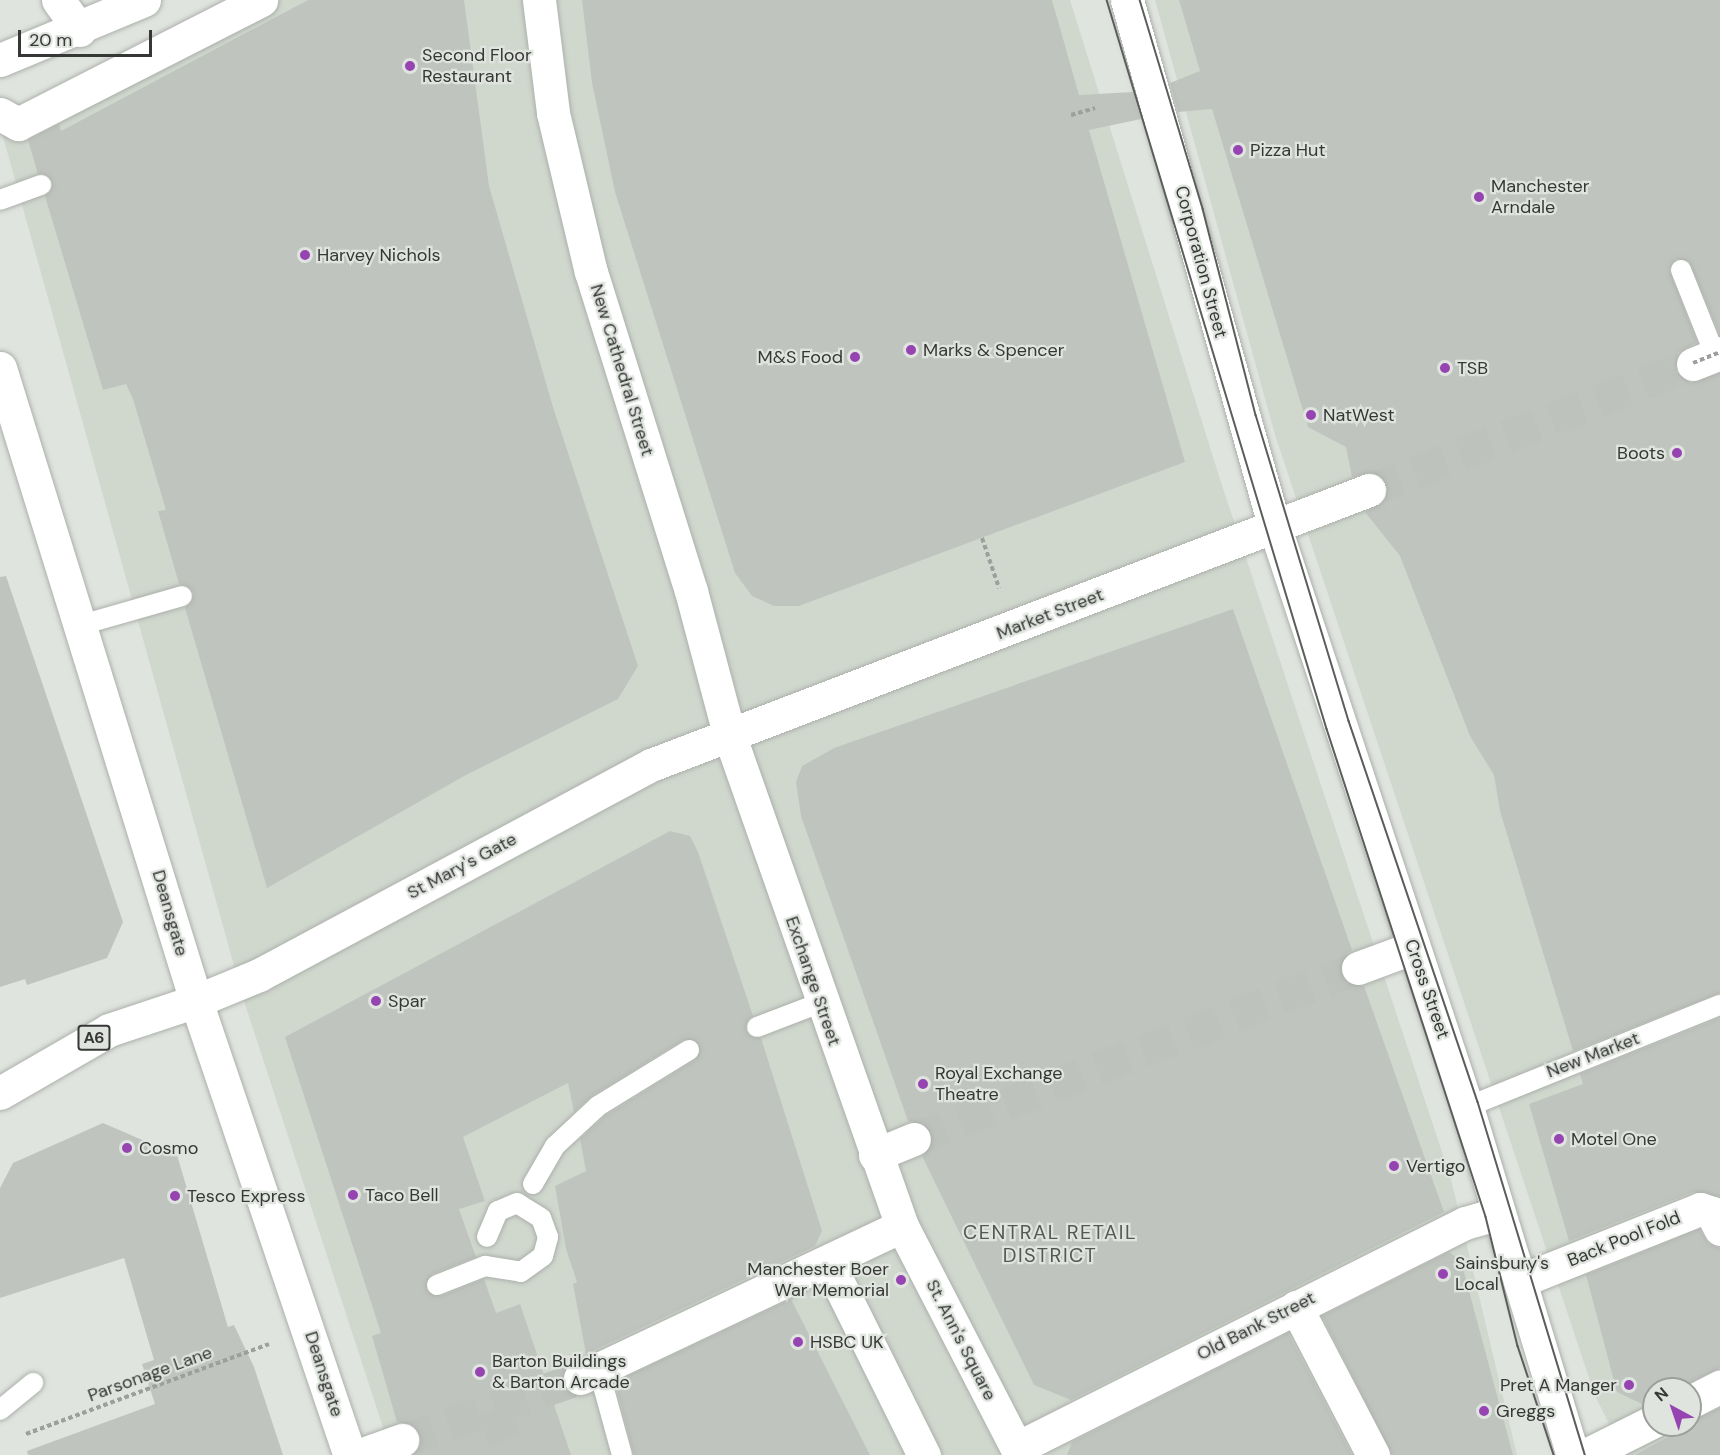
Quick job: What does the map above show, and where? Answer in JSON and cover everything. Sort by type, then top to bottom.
[{"type":"street","points":[[58,0],[80,30]]},
{"type":"street","points":[[0,60],[80,30],[144,0]]},
{"type":"street","points":[[0,114],[18,124],[261,0]]},
{"type":"street","name":"New Cathedral Street","points":[[539,0],[553,113],[591,272],[692,591],[729,734]]},
{"type":"street","name":"Corporation Street","points":[[1127,0],[1274,525]]},
{"type":"street","name":"Deansgate","points":[[0,368],[196,1001],[351,1455]]},
{"type":"street","name":"Market Street","points":[[729,734],[1196,559],[1274,525],[1368,490]]},
{"type":"street","name":"Cross Street","points":[[1274,525],[1412,948],[1467,1107],[1573,1455]]},
{"type":"street","name":"St Mary's Gate","points":[[196,1001],[259,975],[651,765],[729,734]]},
{"type":"street","name":"Exchange Street","points":[[729,734],[820,1003],[902,1226]]},
{"type":"street","points":[[1358,968],[1412,948]]},
{"type":"street","name":"A6","points":[[0,1093],[109,1030],[196,1001]]},
{"type":"street","points":[[875,1155],[914,1138]]},
{"type":"street","name":"Back Pool Fold","points":[[1520,1281],[1700,1209],[1712,1213],[1720,1229]]},
{"type":"street","name":"Old Bank Street","points":[[1019,1451],[1296,1307],[1465,1223],[1498,1213]]},
{"type":"street","points":[[590,1374],[902,1226]]},
{"type":"street","name":"St. Ann's Square","points":[[902,1226],[1019,1451]]},
{"type":"street","points":[[828,1262],[924,1455]]},
{"type":"street","points":[[1296,1307],[1373,1455]]},
{"type":"street","points":[[1702,1396],[1720,1387]]},
{"type":"street","points":[[1586,1455],[1642,1427]]},
{"type":"street","points":[[360,1455],[402,1440]]},
{"type":"lane","points":[[0,200],[41,185]]},
{"type":"lane","points":[[1681,270],[1708,357]]},
{"type":"lane","points":[[81,625],[182,596]]},
{"type":"lane","points":[[757,1027],[820,1003]]},
{"type":"lane","name":"New Market","points":[[1467,1107],[1720,1005]]},
{"type":"lane","points":[[532,1184],[555,1146],[598,1106],[689,1050]]},
{"type":"lane","points":[[436,1285],[485,1266],[521,1272],[543,1256],[548,1237],[541,1218],[517,1203],[498,1211],[487,1237]]},
{"type":"lane","points":[[590,1374],[622,1455]]},
{"type":"lane","points":[[0,1410],[33,1383]]},
{"type":"path","points":[[1071,115],[1095,108]]},
{"type":"path","points":[[982,538],[1001,593]]},
{"type":"path","name":"Parsonage Lane","points":[[22,1436],[309,1329]]},
{"type":"shaded area","points":[[276,0],[1070,0],[1219,476],[1451,1179],[1517,1455],[392,1455],[243,998],[2,133]]},
{"type":"shaded area","points":[[1155,0],[1720,0],[1720,1455],[1625,1455],[1595,1396],[1275,435]]},
{"type":"building","points":[[308,0],[464,0],[489,186],[553,407],[638,666],[618,699],[466,775],[267,888],[185,608],[194,593],[179,584],[158,511],[166,510],[133,399],[126,384],[103,390],[45,196],[52,181],[38,174],[28,140],[59,124],[61,131]]},
{"type":"building","points":[[582,0],[1052,0],[1079,95],[1133,92],[1141,119],[1089,130],[1185,462],[799,606],[774,606],[752,596],[735,573],[615,192],[592,83]]},
{"type":"building","points":[[1179,0],[1720,0],[1720,335],[1689,261],[1676,259],[1669,269],[1697,342],[1678,353],[1676,372],[1691,383],[1720,373],[1720,993],[1573,1051],[1500,811],[1494,775],[1470,736],[1400,556],[1365,512],[1384,501],[1386,483],[1373,472],[1352,477],[1346,447],[1308,427],[1212,109],[1178,112],[1170,83],[1200,71]]},
{"type":"building","points":[[6,576],[123,922],[107,958],[27,985],[25,979],[0,987],[0,577]]},
{"type":"building","points":[[1233,609],[1352,950],[1343,957],[1340,974],[1347,983],[1364,986],[1444,1212],[1071,1400],[1034,1385],[922,1156],[932,1142],[932,1132],[925,1124],[908,1121],[801,816],[796,782],[802,766],[834,748]]},
{"type":"building","points":[[670,831],[690,836],[698,852],[753,1016],[746,1031],[761,1038],[822,1231],[815,1246],[586,1354],[573,1284],[577,1282],[566,1249],[555,1186],[586,1171],[580,1139],[605,1116],[695,1060],[699,1044],[683,1040],[592,1096],[574,1112],[568,1083],[463,1137],[485,1201],[459,1209],[476,1257],[432,1274],[426,1289],[441,1296],[484,1279],[496,1313],[520,1304],[571,1455],[412,1455],[420,1444],[420,1434],[414,1425],[397,1422],[372,1336],[381,1333],[285,1037]]},
{"type":"building","points":[[1720,1018],[1720,1197],[1693,1192],[1569,1241],[1529,1104],[1583,1084],[1580,1074]]},
{"type":"building","points":[[103,1123],[177,1155],[228,1327],[234,1325],[254,1367],[283,1455],[28,1455],[27,1451],[155,1404],[142,1364],[154,1360],[124,1258],[0,1298],[0,1188],[13,1163]]},
{"type":"building","points":[[1699,1229],[1709,1244],[1720,1248],[1720,1368],[1702,1377],[1642,1377],[1642,1404],[1617,1392],[1586,1275]]},
{"type":"building","points":[[1449,1252],[1461,1261],[1513,1455],[1392,1455],[1322,1316]]},
{"type":"building","points":[[791,1299],[870,1455],[634,1455],[615,1382]]},
{"type":"building","points":[[1288,1333],[1352,1455],[1067,1455],[1072,1442]]},
{"type":"building","points":[[1720,1408],[1720,1455],[1635,1455],[1668,1437],[1702,1437],[1702,1416]]},
{"type":"tunnel","points":[[1369,490],[1693,364]]},
{"type":"tunnel","points":[[914,1139],[1358,968]]},
{"type":"tunnel","points":[[402,1440],[580,1378]]},
{"type":"tunnel","points":[[493,1409],[511,1455]]},
{"type":"tram line","points":[[1107,0],[1327,729],[1486,1217],[1518,1346],[1554,1455]]},
{"type":"tram line","points":[[1140,0],[1203,209],[1256,415],[1349,721],[1478,1102],[1585,1455]]},
{"type":"place","name":"Second Floor Restaurant","points":[[410,66]]},
{"type":"place","name":"Pizza Hut","points":[[1238,150]]},
{"type":"place","name":"Manchester Arndale","points":[[1479,197]]},
{"type":"place","name":"Harvey Nichols","points":[[305,255]]},
{"type":"place","name":"Marks & Spencer","points":[[911,350]]},
{"type":"place","name":"M&S Food","points":[[855,357]]},
{"type":"place","name":"TSB","points":[[1445,368]]},
{"type":"place","name":"NatWest","points":[[1311,415]]},
{"type":"place","name":"Boots","points":[[1677,453]]},
{"type":"place","name":"Spar","points":[[376,1001]]},
{"type":"place","name":"Royal Exchange Theatre","points":[[923,1084]]},
{"type":"place","name":"Motel One","points":[[1559,1139]]},
{"type":"place","name":"Cosmo","points":[[127,1148]]},
{"type":"place","name":"Vertigo","points":[[1394,1166]]},
{"type":"place","name":"Taco Bell","points":[[353,1195]]},
{"type":"place","name":"Tesco Express","points":[[175,1196]]},
{"type":"place","name":"Sainsbury's Local","points":[[1443,1274]]},
{"type":"place","name":"Manchester Boer War Memorial","points":[[901,1280]]},
{"type":"place","name":"HSBC UK","points":[[798,1342]]},
{"type":"place","name":"Barton Buildings & Barton Arcade","points":[[480,1372]]},
{"type":"place","name":"Pret A Manger","points":[[1629,1385]]},
{"type":"place","name":"Greggs","points":[[1484,1411]]},
{"type":"district","name":"CENTRAL RETAIL DISTRICT","points":[[1050,1244]]}]
